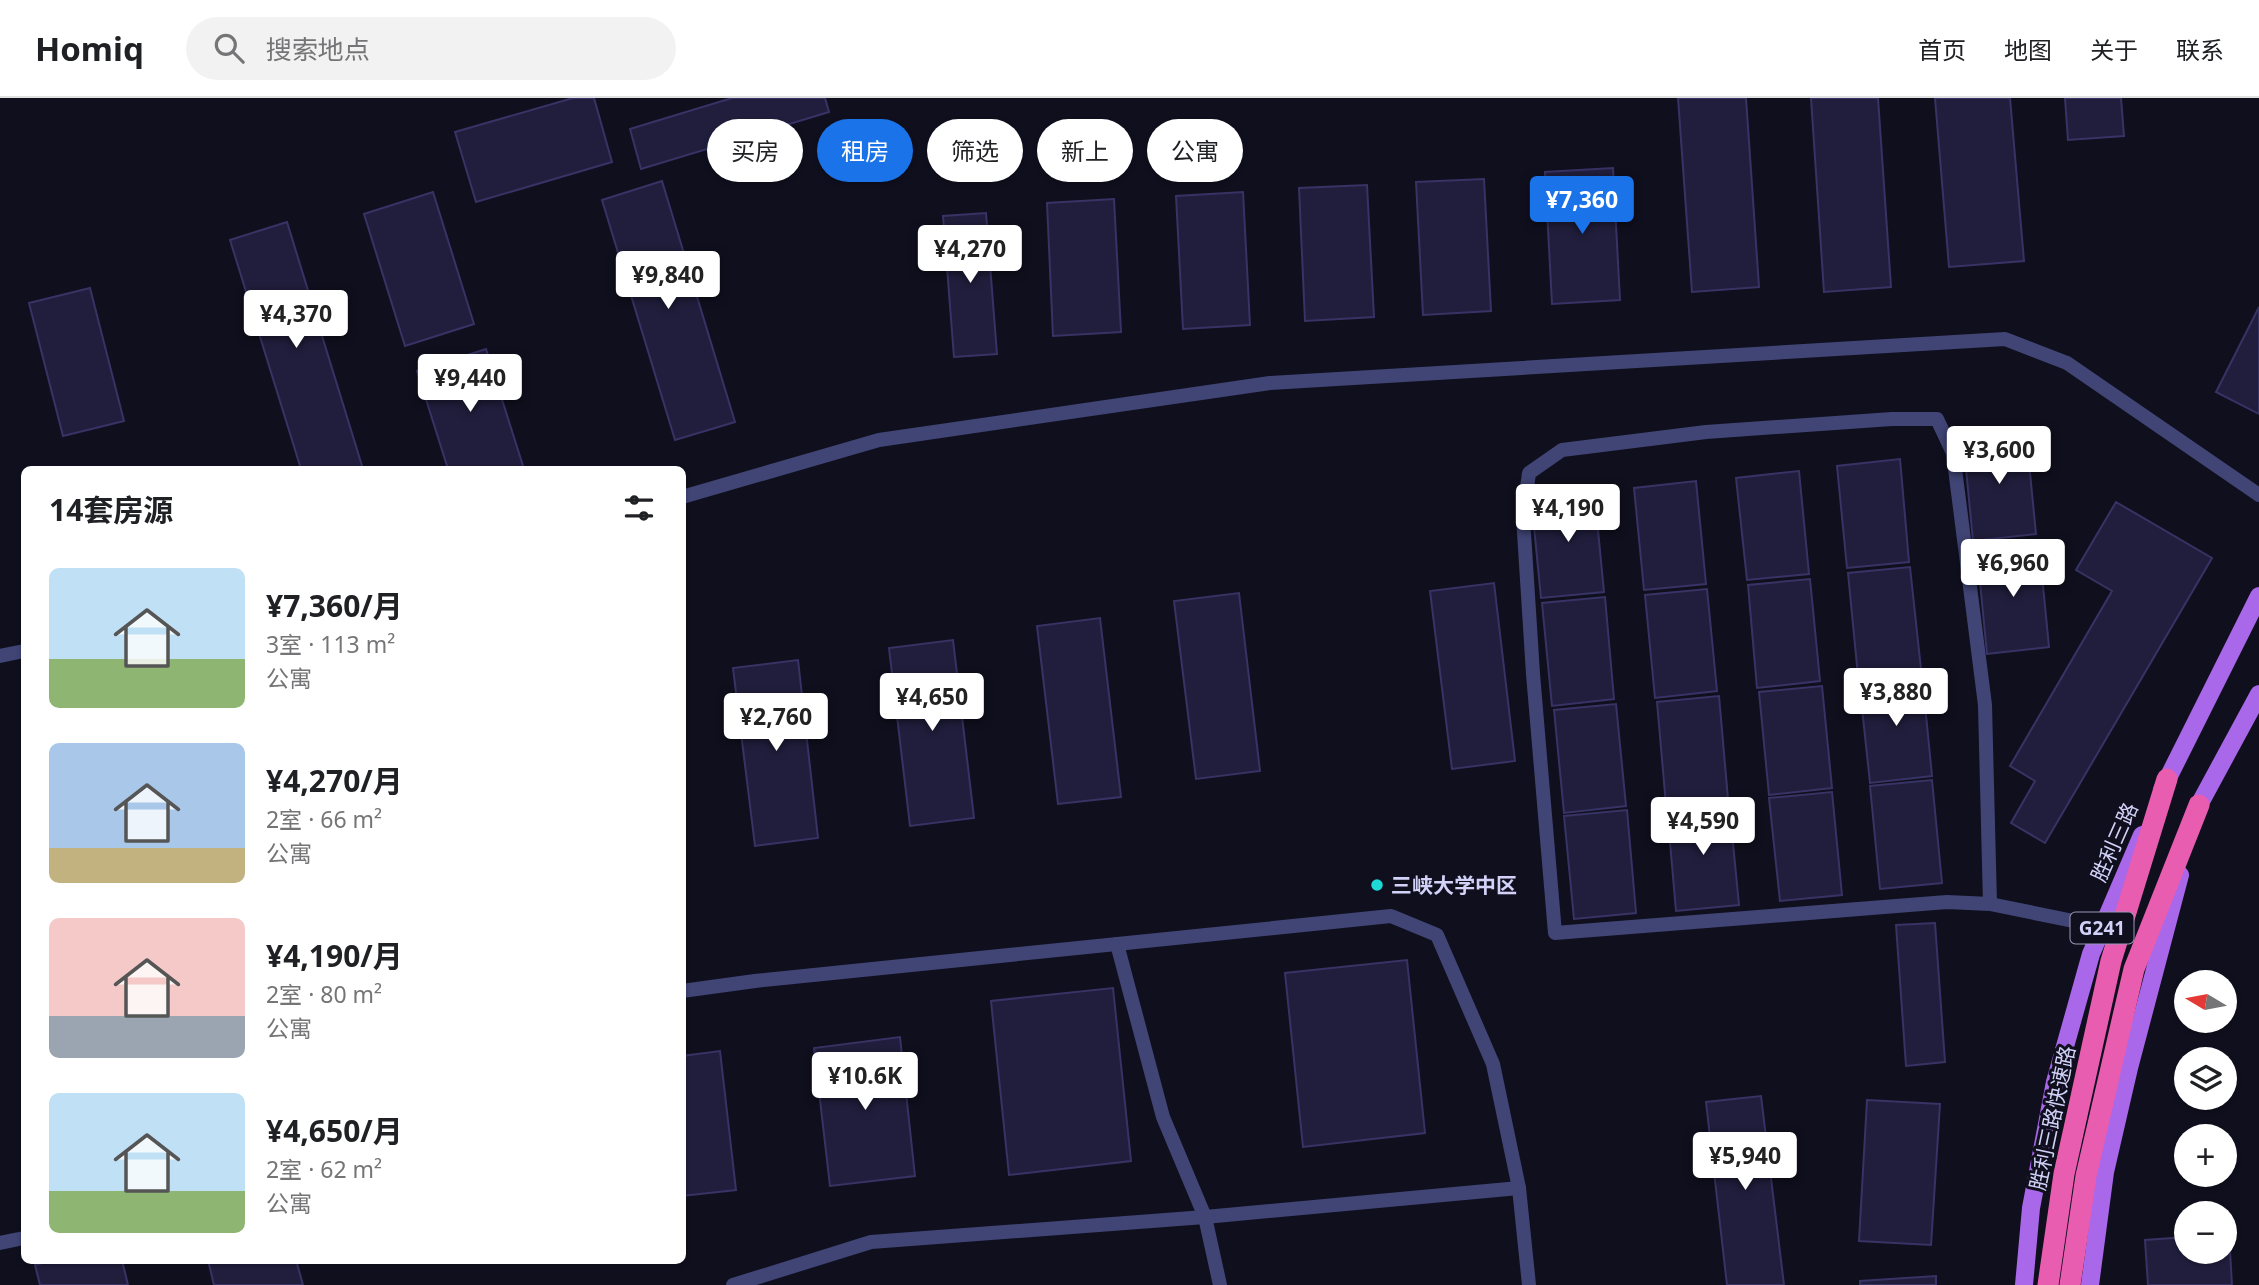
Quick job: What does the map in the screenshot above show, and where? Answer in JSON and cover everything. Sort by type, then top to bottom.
[{"type":"highway","name":"胜利三路快速路","points":[[2048,1285],[2064,1174],[2111,961],[2167,779]]},
{"type":"highway","name":"G241","points":[[2070,1285],[2086,1176],[2134,969],[2199,805]]},
{"type":"main road","name":"胜利三路","points":[[2024,1285],[2031,1208],[2055,1082],[2091,954],[2167,779],[2259,596]]},
{"type":"main road","name":"G241","points":[[2090,1285],[2105,1172],[2155,967],[2199,805],[2259,694]]},
{"type":"street","points":[[686,495],[879,440],[1270,383],[2005,339],[2067,363],[2259,495]]},
{"type":"street","points":[[1990,904],[1985,705],[1954,453],[1937,419],[1892,419],[1706,432],[1562,450],[1529,473],[1523,517],[1555,933],[1947,902],[1990,904],[2103,927]]},
{"type":"street","points":[[0,656],[21,652]]},
{"type":"street","points":[[686,990],[755,981],[1391,916],[1437,935],[1493,1064],[1519,1188],[1529,1285]]},
{"type":"street","points":[[1117,944],[1163,1117],[1205,1217],[1220,1285]]},
{"type":"street","points":[[733,1285],[871,1242],[1205,1217],[1519,1188]]},
{"type":"street","points":[[0,1243],[21,1239]]},
{"type":"building","points":[[573,98],[594,98],[612,162],[476,202],[455,132]]},
{"type":"building","points":[[732,98],[825,98],[829,112],[803,120],[707,119],[707,149],[641,169],[630,129]]},
{"type":"building","points":[[1678,98],[1746,98],[1759,287],[1692,292]]},
{"type":"building","points":[[1811,98],[1878,98],[1891,287],[1824,292]]},
{"type":"building","points":[[1935,98],[2010,98],[2024,261],[1949,267]]},
{"type":"building","points":[[2065,98],[2121,98],[2124,136],[2068,140]]},
{"type":"building","points":[[1613,168],[1620,300],[1552,304],[1545,172]]},
{"type":"building","points":[[1484,179],[1491,311],[1423,315],[1416,182]]},
{"type":"building","points":[[662,181],[735,422],[675,440],[602,200]]},
{"type":"building","points":[[1367,185],[1374,317],[1305,321],[1299,188]]},
{"type":"building","points":[[433,192],[474,324],[405,346],[364,214]]},
{"type":"building","points":[[1243,192],[1250,325],[1183,329],[1176,196]]},
{"type":"building","points":[[1114,199],[1121,332],[1053,336],[1047,203]]},
{"type":"building","points":[[986,213],[997,354],[954,357],[943,216]]},
{"type":"building","points":[[287,222],[362,466],[300,466],[230,240]]},
{"type":"building","points":[[90,288],[124,421],[63,436],[29,303]]},
{"type":"building","points":[[2259,307],[2259,414],[2216,392]]},
{"type":"building","points":[[486,349],[523,466],[447,466],[417,371]]},
{"type":"building","points":[[2026,432],[2036,534],[1973,541],[1963,438]]},
{"type":"building","points":[[1900,459],[1909,562],[1847,568],[1837,466]]},
{"type":"building","points":[[1799,471],[1809,574],[1747,580],[1736,478]]},
{"type":"building","points":[[1696,481],[1706,584],[1644,590],[1634,488]]},
{"type":"building","points":[[1594,489],[1604,592],[1541,598],[1531,496]]},
{"type":"building","points":[[2116,502],[2212,558],[2045,843],[2011,823],[2035,781],[2010,766],[2112,591],[2076,570]]},
{"type":"building","points":[[2039,545],[2049,647],[1987,654],[1977,551]]},
{"type":"building","points":[[1910,567],[1921,669],[1858,676],[1848,573]]},
{"type":"building","points":[[1810,579],[1820,681],[1757,688],[1748,585]]},
{"type":"building","points":[[1494,583],[1515,761],[1452,769],[1430,591]]},
{"type":"building","points":[[1707,589],[1717,691],[1655,698],[1645,595]]},
{"type":"building","points":[[1239,593],[1260,771],[1196,779],[1174,601]]},
{"type":"building","points":[[1605,597],[1614,699],[1552,706],[1542,603]]},
{"type":"building","points":[[1100,618],[1121,797],[1058,804],[1037,626]]},
{"type":"building","points":[[953,640],[974,818],[910,826],[889,648]]},
{"type":"building","points":[[798,660],[818,838],[755,846],[733,668]]},
{"type":"building","points":[[1922,674],[1932,776],[1870,783],[1859,680]]},
{"type":"building","points":[[1822,686],[1832,788],[1769,795],[1759,692]]},
{"type":"building","points":[[1719,696],[1728,799],[1666,805],[1657,702]]},
{"type":"building","points":[[1616,704],[1626,806],[1564,813],[1554,710]]},
{"type":"building","points":[[1932,780],[1942,883],[1880,889],[1870,786]]},
{"type":"building","points":[[1832,792],[1842,895],[1780,901],[1769,798]]},
{"type":"building","points":[[1729,802],[1739,905],[1676,911],[1667,808]]},
{"type":"building","points":[[1627,810],[1636,913],[1574,919],[1564,816]]},
{"type":"building","points":[[1935,923],[1945,1062],[1906,1066],[1896,925]]},
{"type":"building","points":[[1407,960],[1425,1133],[1303,1147],[1285,973]]},
{"type":"building","points":[[1113,988],[1131,1161],[1009,1175],[991,1001]]},
{"type":"building","points":[[900,1037],[915,1176],[830,1186],[814,1048]]},
{"type":"building","points":[[720,1051],[736,1190],[686,1196],[686,1055]]},
{"type":"building","points":[[1761,1096],[1784,1285],[1727,1285],[1706,1102]]},
{"type":"building","points":[[1867,1100],[1940,1104],[1931,1245],[1859,1241]]},
{"type":"building","points":[[2174,1238],[2174,1264],[2231,1264],[2232,1285],[2148,1285],[2145,1240]]},
{"type":"building","points":[[123,1264],[128,1285],[40,1285],[35,1265]]},
{"type":"building","points":[[209,1264],[297,1264],[303,1285],[214,1285]]},
{"type":"building","points":[[1936,1276],[1936,1285],[1860,1285],[1860,1281]]},
{"type":"place","name":"三峡大学中区","points":[[1377,885]]}]
